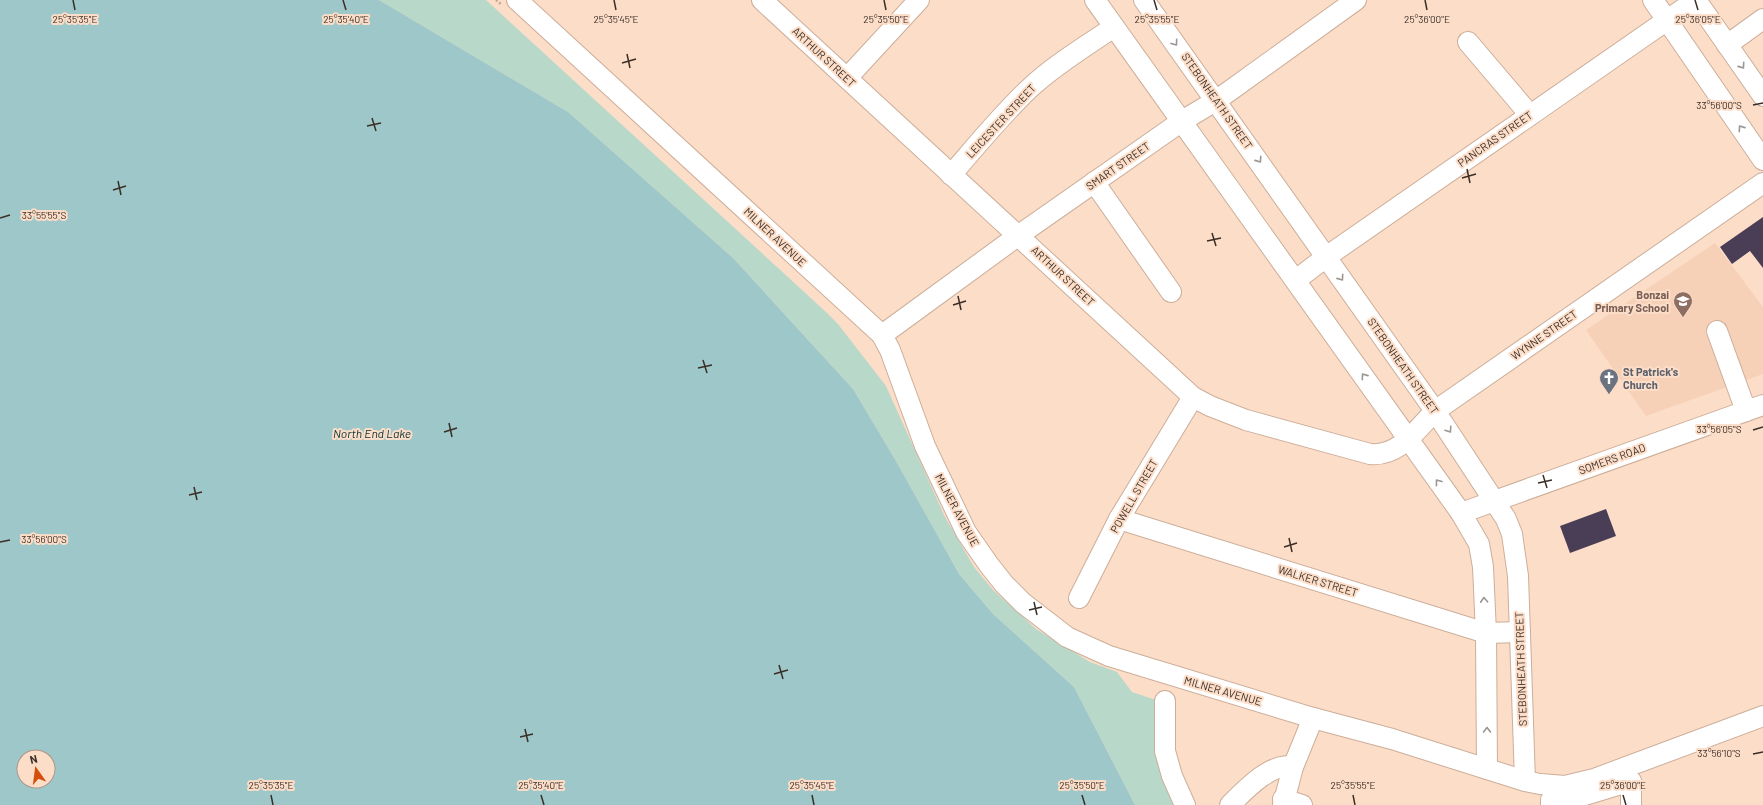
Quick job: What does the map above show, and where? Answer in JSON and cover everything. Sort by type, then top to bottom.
[{"type":"street","name":"MILNER AVENUE","points":[[517,0],[882,335],[890,350],[925,446],[966,532],[988,566],[1023,602],[1067,637],[1109,656],[1313,718],[1392,739],[1525,781],[1557,786],[1581,783],[1763,716]]},
{"type":"street","name":"ARTHUR STREET","points":[[762,0],[951,175],[1019,235],[1193,397],[1210,406],[1240,418],[1370,454],[1380,455],[1388,453],[1408,438]]},
{"type":"street","points":[[847,78],[919,0]]},
{"type":"street","points":[[1095,0],[1461,513],[1479,544],[1481,554],[1486,633],[1487,769]]},
{"type":"street","name":"STEBONHEATH STREET","points":[[1144,0],[1435,411],[1496,501],[1506,519],[1516,550],[1525,781]]},
{"type":"street","name":"SMART STREET","points":[[882,335],[1019,235],[1182,121],[1216,100],[1356,0]]},
{"type":"street","points":[[1653,0],[1763,160]]},
{"type":"street","points":[[1696,0],[1763,96]]},
{"type":"street","name":"PANCRAS STREET","points":[[1296,280],[1326,257],[1696,0]]},
{"type":"street","points":[[1727,44],[1763,19]]},
{"type":"street","name":"LEICESTER STREET","points":[[951,175],[1032,86],[1064,60],[1114,27]]},
{"type":"street","points":[[1468,42],[1530,115]]},
{"type":"street","points":[[1094,182],[1171,292]]},
{"type":"street","name":"WYNNE STREET","points":[[1408,438],[1435,411],[1763,182]]},
{"type":"street","points":[[1717,331],[1754,408]]},
{"type":"street","name":"POWELL STREET","points":[[1079,598],[1119,519],[1193,397]]},
{"type":"street","name":"SOMERS ROAD","points":[[1461,513],[1754,408]]},
{"type":"street","name":"WALKER STREET","points":[[1119,519],[1486,633],[1520,632]]},
{"type":"street","points":[[1165,701],[1165,751],[1172,776],[1185,805]]},
{"type":"street","points":[[1302,805],[1283,802],[1293,767],[1313,718]]},
{"type":"street","points":[[1230,805],[1244,791],[1266,774],[1280,767],[1293,767]]},
{"type":"street","points":[[1552,805],[1551,800],[1585,796],[1631,781],[1631,805]]},
{"type":"shaded area","name":"Bonzai Primary School","points":[[1715,243],[1763,307],[1763,374],[1646,416],[1586,330]]},
{"type":"green space","points":[[379,0],[486,0],[838,324],[886,386],[945,517],[974,567],[993,590],[1036,629],[1090,662],[1117,672],[1132,692],[1159,701],[1180,805],[1135,805],[1074,687],[993,614],[959,574],[896,461],[853,389],[733,258],[568,112]]},
{"type":"water","name":"North End Lake","points":[[0,0],[379,0],[568,112],[733,258],[853,389],[896,461],[959,574],[993,614],[1074,687],[1135,805],[0,805]]},
{"type":"building","points":[[1763,217],[1763,268],[1750,251],[1732,264],[1720,247]]},
{"type":"building","points":[[1606,509],[1616,536],[1570,553],[1560,526]]},
{"type":"place","name":"Bonzai Primary School","points":[[1683,318]]},
{"type":"place","name":"St Patrick's Church","points":[[1609,395]]}]
